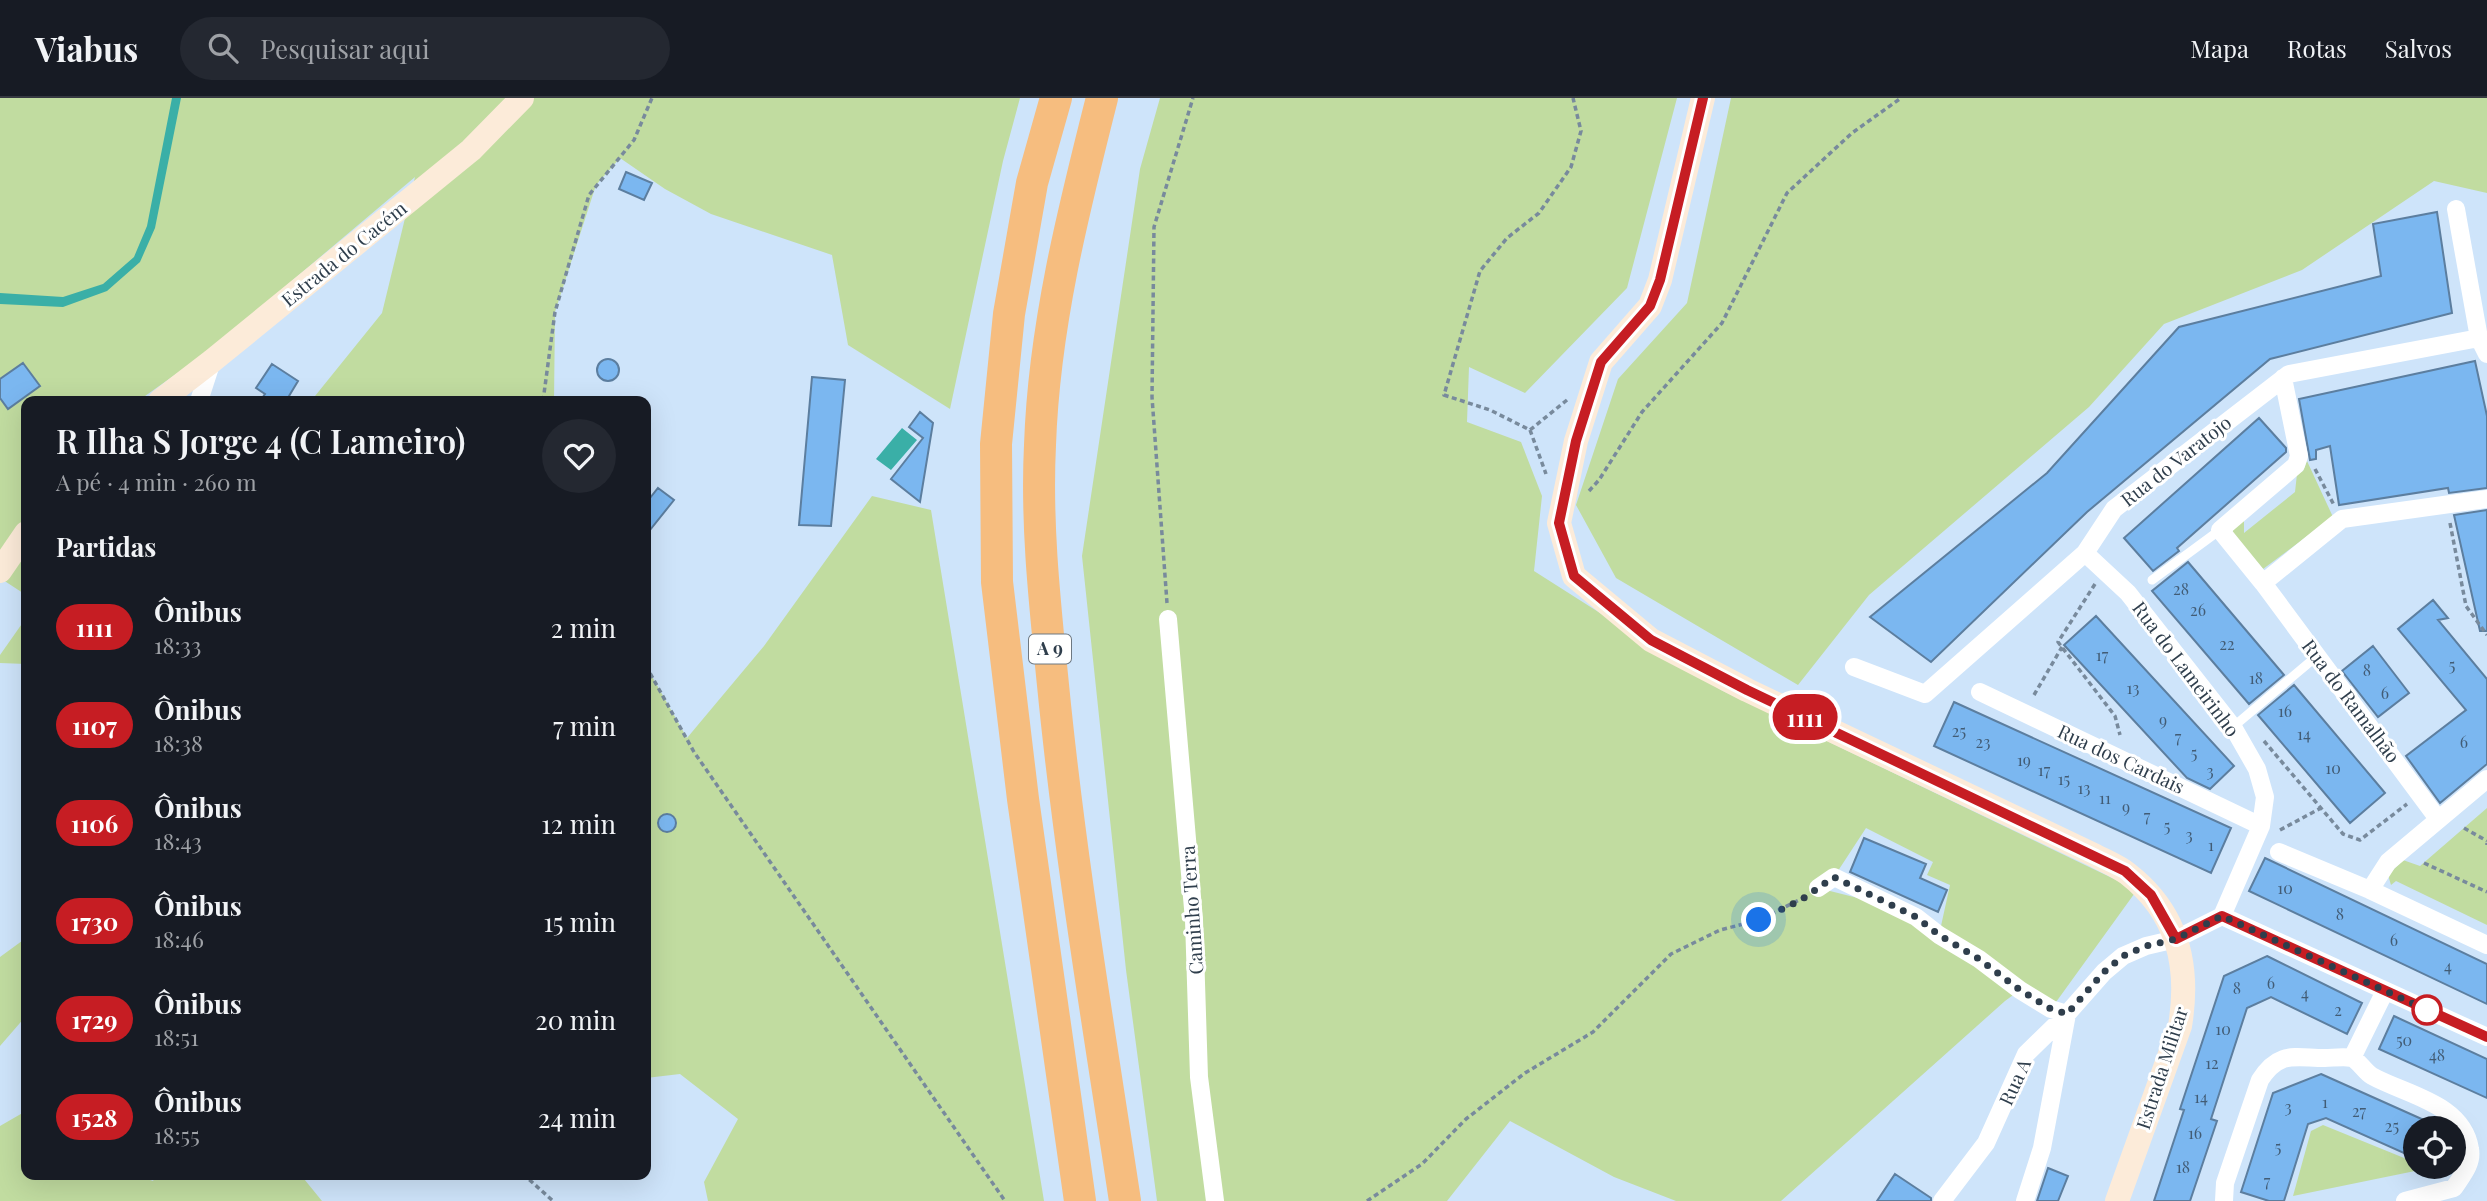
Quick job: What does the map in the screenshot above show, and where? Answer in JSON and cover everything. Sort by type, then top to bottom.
[{"type":"highway","name":"A 9","points":[[1056,98],[1032,183],[1009,314],[996,444],[997,582],[1023,799],[1080,1201]]},
{"type":"highway","name":"A 9","points":[[1102,98],[1078,194],[1052,322],[1040,445],[1042,575],[1064,795],[1125,1201]]},
{"type":"street","name":"Estrada do Cacém","points":[[166,396],[471,150],[522,98]]},
{"type":"street","name":"Estrada Militar","points":[[1703,98],[1660,280],[1650,306],[1601,362],[1576,441],[1559,523],[1574,576],[1651,640],[1747,690],[2125,871],[2151,895],[2176,939],[2185,982],[2179,1026],[2117,1201]]},
{"type":"street","points":[[2456,209],[2483,346]]},
{"type":"street","name":"Rua do Varatojo","points":[[1854,667],[1925,694],[2085,553],[2114,509],[2289,374],[2483,346]]},
{"type":"street","points":[[200,396],[212,361]]},
{"type":"street","points":[[2220,530],[2296,466],[2299,456],[2283,378]]},
{"type":"street","points":[[2263,583],[2342,519],[2487,499]]},
{"type":"street","name":"Rua do Ramalhão","points":[[2220,530],[2263,583],[2438,819]]},
{"type":"street","points":[[0,571],[21,540]]},
{"type":"street","name":"Rua do Lameirinho","points":[[2085,553],[2128,593],[2239,723],[2257,769],[2265,797],[2262,826],[2222,916]]},
{"type":"street","name":"Caminho Terra","points":[[1168,619],[1194,920],[1199,1077],[1215,1201]]},
{"type":"street","name":"Rua dos Cardais","points":[[1980,692],[2262,826]]},
{"type":"street","points":[[2370,890],[2388,862],[2487,779]]},
{"type":"street","points":[[2279,852],[2370,890],[2487,945]]},
{"type":"street","points":[[1818,888],[1834,877],[1916,917],[2020,990],[2051,1009],[2067,1014],[2042,1148],[2025,1201]]},
{"type":"street","points":[[2222,916],[2487,1037]]},
{"type":"street","name":"Rua A","points":[[1942,1201],[1986,1143],[2026,1054],[2067,1014],[2104,972],[2123,956],[2146,946],[2176,939],[2222,916]]},
{"type":"street","points":[[2352,1058],[2385,991]]},
{"type":"street","points":[[2224,1201],[2225,1183],[2256,1090],[2265,1071],[2282,1059],[2292,1056],[2352,1058],[2370,1075],[2448,1112],[2455,1119],[2468,1141],[2471,1157],[2454,1188],[2406,1201]]},
{"type":"lane","points":[[2152,580],[2220,530]]},
{"type":"lane","points":[[2239,723],[2318,656]]},
{"type":"path","points":[[544,396],[555,312],[589,195],[634,140],[652,98]]},
{"type":"path","points":[[1168,619],[1152,397],[1154,227],[1193,98]]},
{"type":"path","points":[[1573,98],[1581,131],[1571,167],[1539,213],[1507,238],[1480,271],[1444,395],[1490,410],[1530,430],[1566,400],[1590,397]]},
{"type":"path","points":[[1559,523],[1599,480],[1642,412],[1722,323],[1787,193],[1852,133],[1901,98]]},
{"type":"path","points":[[2311,461],[2342,519]]},
{"type":"path","points":[[2455,504],[2449,524],[2466,606],[2487,634]]},
{"type":"path","points":[[2104,570],[2058,642],[2115,716],[2120,735]]},
{"type":"path","points":[[2034,695],[2062,648]]},
{"type":"path","points":[[651,675],[694,752],[1005,1201]]},
{"type":"path","points":[[2239,723],[2343,834],[2360,840],[2419,794]]},
{"type":"path","points":[[2253,845],[2321,808]]},
{"type":"path","points":[[2464,828],[2487,843]]},
{"type":"path","points":[[2424,863],[2487,892]]},
{"type":"path","points":[[1367,1201],[1422,1164],[1466,1119],[1525,1073],[1593,1032],[1671,954],[1720,930],[1759,920],[1801,900],[1818,888]]},
{"type":"path","points":[[530,1180],[553,1201]]},
{"type":"shaded area","points":[[0,98],[1020,98],[1003,161],[950,409],[848,345],[832,255],[711,214],[665,189],[620,158],[596,185],[555,312],[554,396],[315,396],[382,313],[415,177],[210,350],[145,396],[21,396],[21,592],[0,578]]},
{"type":"shaded area","points":[[172,98],[181,98],[155,228],[140,262],[107,291],[63,307],[0,304],[0,293],[63,297],[103,284],[134,257],[147,226]]},
{"type":"shaded area","points":[[1160,98],[1677,98],[1627,288],[1525,393],[1469,367],[1467,422],[1521,442],[1542,496],[1534,571],[1721,690],[2137,890],[2051,1009],[2020,990],[1781,1201],[1676,1201],[1614,1177],[1510,1121],[1447,1201],[1157,1201],[1126,970],[1082,556],[1140,169]],"holes":[[[1866,828],[1933,862],[1927,875],[1950,885],[1939,935],[1898,908],[1818,888],[1834,877]]]},
{"type":"shaded area","points":[[1731,98],[2487,98],[2487,193],[2434,181],[2302,270],[2164,324],[2089,407],[1869,595],[1798,685],[1616,578],[1576,505],[1618,379],[1687,303]]},
{"type":"shaded area","points":[[902,428],[917,440],[891,470],[876,459]]},
{"type":"shaded area","points":[[2307,461],[2333,517],[2263,569],[2233,534],[2233,529],[2244,520],[2244,533],[2295,492],[2297,474],[2303,471]]},
{"type":"shaded area","points":[[872,496],[931,510],[1044,1201],[708,1201],[704,1182],[738,1119],[680,1074],[651,1077],[651,675],[687,738],[764,646]]},
{"type":"shaded area","points":[[21,625],[21,664],[0,663],[0,655]]},
{"type":"shaded area","points":[[2487,808],[2487,925],[2396,881],[2391,885],[2388,875],[2403,860],[2420,866]]},
{"type":"shaded area","points":[[21,942],[21,1022],[0,1046],[0,957]]},
{"type":"shaded area","points":[[21,1114],[21,1180],[305,1180],[322,1201],[0,1201],[0,1126]]},
{"type":"shaded area","points":[[2323,1125],[2403,1158],[2403,1173],[2293,1196],[2311,1131]]},
{"type":"building","points":[[626,172],[652,183],[644,200],[619,189]]},
{"type":"building","points":[[2437,212],[2452,313],[2270,359],[2087,512],[1931,662],[1870,617],[2047,473],[2179,327],[2381,276],[2373,224]]},
{"type":"building","points":[[608,359],[616,362],[619,370],[616,378],[608,381],[600,378],[597,370],[600,362]]},
{"type":"building","points":[[2475,361],[2487,416],[2487,488],[2449,493],[2448,488],[2339,505],[2330,446],[2316,450],[2316,459],[2310,460],[2299,399]]},
{"type":"building","points":[[23,363],[40,386],[26,396],[21,396],[21,400],[8,409],[0,398],[0,379]]},
{"type":"building","points":[[272,364],[298,381],[289,396],[264,396],[265,394],[256,388]]},
{"type":"building","points":[[812,377],[845,380],[831,526],[799,525]]},
{"type":"building","points":[[920,412],[933,423],[920,502],[891,479],[923,438],[909,427]]},
{"type":"building","points":[[2259,418],[2286,448],[2286,452],[2177,548],[2179,551],[2153,571],[2124,538]]},
{"type":"building","points":[[658,488],[674,500],[651,529],[651,497]]},
{"type":"building","points":[[2487,510],[2487,631],[2480,631],[2454,515]]},
{"type":"building","points":[[2188,562],[2284,675],[2249,704],[2152,591]]},
{"type":"building","points":[[2433,600],[2448,618],[2438,620],[2487,679],[2487,764],[2440,803],[2406,756],[2466,710],[2398,629]]},
{"type":"building","points":[[2096,616],[2234,766],[2210,789],[2187,778],[2064,645]]},
{"type":"building","points":[[2373,646],[2409,693],[2378,717],[2342,671]]},
{"type":"building","points":[[2294,685],[2385,793],[2350,823],[2258,715]]},
{"type":"building","points":[[1954,702],[2231,828],[2211,873],[1934,746]]},
{"type":"building","points":[[667,814],[673,817],[676,823],[673,829],[667,832],[661,829],[658,823],[661,817]]},
{"type":"building","points":[[1864,838],[1926,864],[1920,878],[1947,890],[1938,912],[1850,872]]},
{"type":"building","points":[[2265,858],[2487,964],[2487,1004],[2249,891]]},
{"type":"building","points":[[2267,956],[2362,1003],[2347,1034],[2271,997],[2247,1008],[2211,1119],[2217,1121],[2190,1201],[2154,1201],[2184,1110],[2180,1109],[2224,976]]},
{"type":"building","points":[[2394,1016],[2487,1059],[2487,1098],[2379,1049]]},
{"type":"building","points":[[2321,1074],[2415,1116],[2403,1116],[2403,1153],[2326,1118],[2308,1124],[2284,1201],[2269,1201],[2241,1192],[2273,1093]]},
{"type":"building","points":[[2048,1168],[2068,1176],[2058,1201],[2037,1201]]},
{"type":"building","points":[[1895,1174],[1931,1198],[1931,1201],[1877,1201]]},
{"type":"bus line","name":"1111","points":[[1703,98],[1660,280],[1650,306],[1601,362],[1576,441],[1559,523],[1574,576],[1651,640],[1747,690],[2125,871],[2151,895],[2176,939],[2222,916],[2487,1037]]},
{"type":"route","points":[[1759,920],[1801,900],[1834,877],[1916,917],[2020,990],[2051,1009],[2067,1014],[2104,972],[2123,956],[2146,946],[2176,939],[2222,916],[2427,1010]]}]
